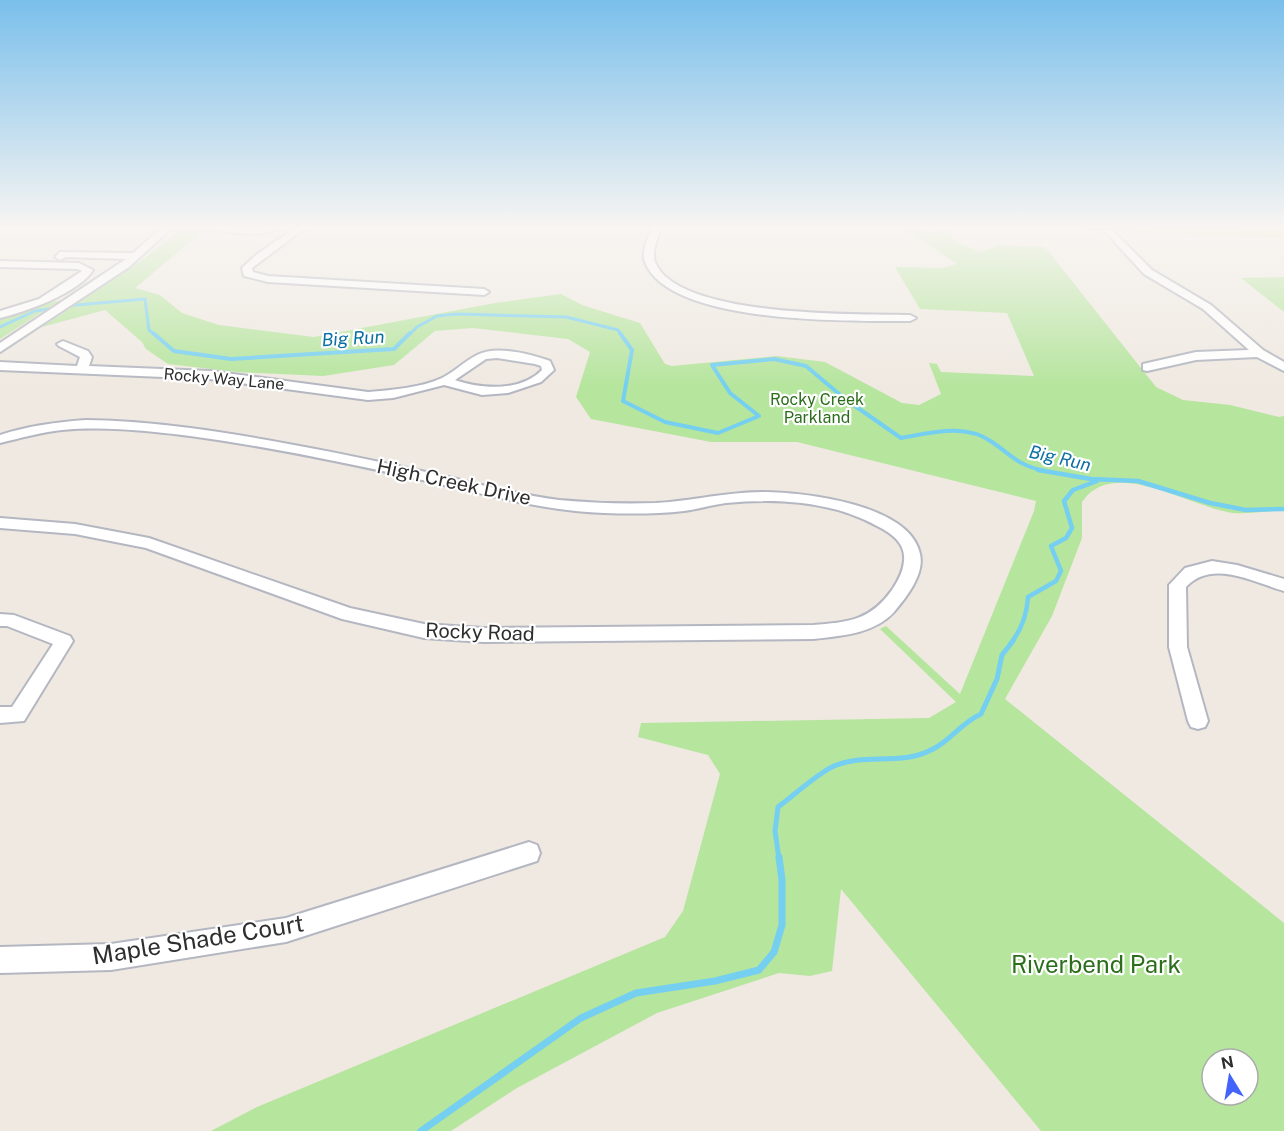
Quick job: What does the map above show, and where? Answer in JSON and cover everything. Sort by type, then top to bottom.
[{"type":"street","points":[[0,315],[43,301],[79,279]]},
{"type":"street","points":[[0,348],[103,279]]},
{"type":"street","points":[[267,279],[484,292]]},
{"type":"street","points":[[662,279],[665,283],[694,298],[755,311],[910,318]]},
{"type":"street","points":[[1159,279],[1207,307],[1259,353],[1284,367]]},
{"type":"street","points":[[0,309],[18,310]]},
{"type":"street","points":[[63,344],[84,354],[86,357],[81,370]]},
{"type":"street","points":[[1147,367],[1196,356],[1259,353]]},
{"type":"street","name":"Rocky Way Lane","points":[[0,366],[210,375],[368,396],[393,394],[445,381],[483,356],[497,354],[538,361],[546,364],[548,370],[546,375],[538,380],[504,389],[484,391],[445,381]]},
{"type":"street","name":"High Creek Drive","points":[[0,439],[27,432],[68,426],[142,426],[239,438],[519,497],[574,506],[672,507],[731,498],[755,497],[823,503],[871,517],[898,530],[903,537]]},
{"type":"street","name":"Rocky Road","points":[[0,523],[75,529],[149,543],[348,614],[424,631],[483,635],[813,632],[848,628],[878,617],[896,597],[910,576],[914,567],[914,557],[903,537]]},
{"type":"street","points":[[1198,721],[1178,647],[1177,585],[1192,570],[1215,567],[1242,572],[1284,585]]},
{"type":"street","points":[[0,620],[8,620],[64,641],[17,715],[0,715]]},
{"type":"street","name":"Maple Shade Court","points":[[0,960],[111,957],[286,930],[530,853]]},
{"type":"green space","points":[[114,279],[146,279],[135,288],[160,295],[182,313],[219,325],[314,337],[495,303],[561,294],[582,305],[640,323],[665,364],[672,366],[777,356],[825,362],[902,403],[919,405],[941,394],[929,363],[937,364],[941,372],[1034,376],[1007,313],[920,309],[902,279],[1070,279],[1156,387],[1183,400],[1230,405],[1279,417],[1284,416],[1284,510],[1233,513],[1154,488],[1113,483],[1096,489],[1082,502],[1082,538],[1052,616],[1005,699],[1284,923],[1284,1131],[1041,1131],[841,889],[832,971],[810,976],[779,973],[657,1013],[517,1088],[451,1131],[211,1131],[257,1107],[665,937],[683,911],[720,774],[708,755],[638,737],[641,723],[929,718],[956,702],[880,629],[886,626],[960,694],[1034,511],[1036,501],[797,442],[711,442],[591,419],[576,397],[590,352],[568,339],[473,328],[435,331],[394,365],[323,376],[237,372],[168,364],[146,349],[142,342],[105,310],[42,327]]},
{"type":"green space","points":[[1242,279],[1284,279],[1284,312]]},
{"type":"green space","points":[[61,300],[0,339],[0,319]]},
{"type":"waterway","name":"Big Run","points":[[65,306],[145,299],[149,330],[155,335]]},
{"type":"waterway","name":"Big Run","points":[[0,327],[35,311],[56,308]]},
{"type":"waterway","name":"Big Run","points":[[409,335],[417,327],[437,316],[457,314],[566,317],[618,330],[621,335]]},
{"type":"waterway","name":"Big Run","points":[[153,333],[174,351],[231,359],[394,349],[410,333]]},
{"type":"waterway","name":"Big Run","points":[[620,333],[632,350],[623,401],[665,422],[718,433],[759,416],[730,393],[712,365],[774,359],[806,366],[845,399],[901,438],[948,431],[971,433],[982,436],[1022,463],[1045,471]]},
{"type":"waterway","name":"Big Run","points":[[1038,470],[1091,479],[1138,481],[1210,503],[1246,510],[1284,509]]},
{"type":"waterway","points":[[1011,643],[1023,621],[1028,597],[1056,581],[1061,571],[1051,546],[1066,538],[1072,528],[1064,501],[1073,490],[1097,481]]},
{"type":"waterway","points":[[779,859],[775,831],[778,807],[813,779],[834,766],[858,760],[908,757],[921,754],[939,745],[981,714],[997,679],[1002,655],[1013,641]]},
{"type":"waterway","points":[[421,1131],[581,1018],[636,993],[715,981],[759,970],[774,952],[782,925],[782,880],[779,857]]},
{"type":"park label","name":"Rocky Creek Parkland","points":[[817,408]]},
{"type":"park label","name":"Riverbend Park","points":[[1096,964]]}]
